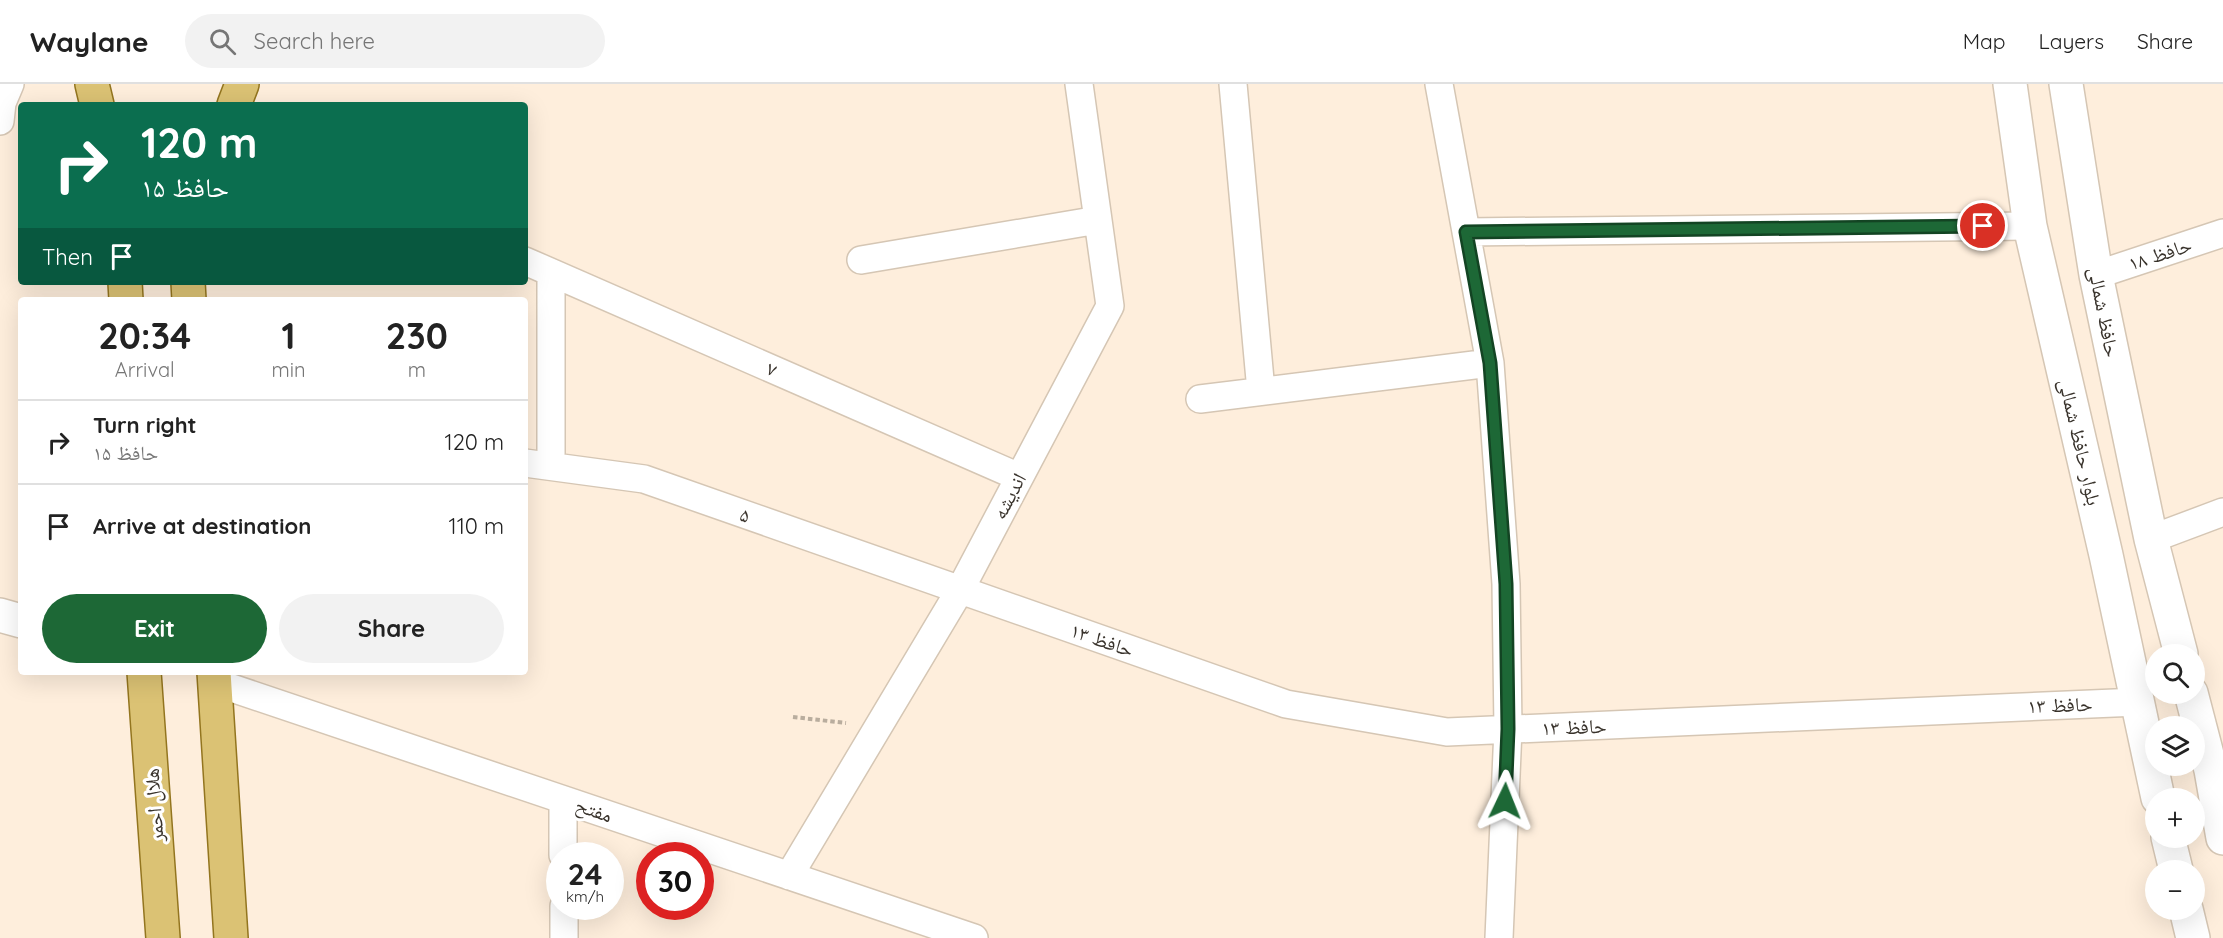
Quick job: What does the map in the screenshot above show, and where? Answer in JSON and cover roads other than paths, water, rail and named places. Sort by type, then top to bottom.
[{"type":"main road","points":[[92,84],[96,102]]},
{"type":"main road","points":[[235,102],[242,84]]},
{"type":"main road","name":"هلال احمر","points":[[144,675],[163,938]]},
{"type":"main road","points":[[214,677],[231,938]]},
{"type":"street","points":[[0,121],[2,103],[10,84]]},
{"type":"street","name":"اندیشه","points":[[789,876],[960,590],[1110,306],[1079,84]]},
{"type":"street","points":[[1233,84],[1261,391]]},
{"type":"street","points":[[1439,84],[1490,363],[1506,584],[1508,729],[1499,938]]},
{"type":"street","name":"بلوار حافظ شمالی","points":[[2010,84],[2030,226],[2156,788]]},
{"type":"street","name":"حافظ شمالی","points":[[2066,84],[2096,275],[2151,539]]},
{"type":"street","points":[[861,260],[1098,220]]},
{"type":"street","points":[[1466,232],[2030,226]]},
{"type":"street","name":"حافظ ۱۸","points":[[2096,275],[2223,233]]},
{"type":"street","name":"۷","points":[[528,262],[1019,477]]},
{"type":"street","points":[[538,464],[551,273]]},
{"type":"street","points":[[1200,399],[1490,363]]},
{"type":"street","name":"۵","points":[[538,464],[644,479],[960,590]]},
{"type":"street","points":[[2178,644],[2151,539],[2223,512]]},
{"type":"street","name":"حافظ ۱۳","points":[[960,590],[1286,704],[1447,732],[2138,702]]},
{"type":"street","points":[[0,615],[18,620]]},
{"type":"street","name":"مفتح","points":[[214,677],[563,800],[974,938]]},
{"type":"street","points":[[2195,704],[2217,768],[2223,838]]},
{"type":"street","points":[[563,800],[563,842]]},
{"type":"street","points":[[564,920],[564,938]]},
{"type":"street","points":[[2189,920],[2193,938]]}]
